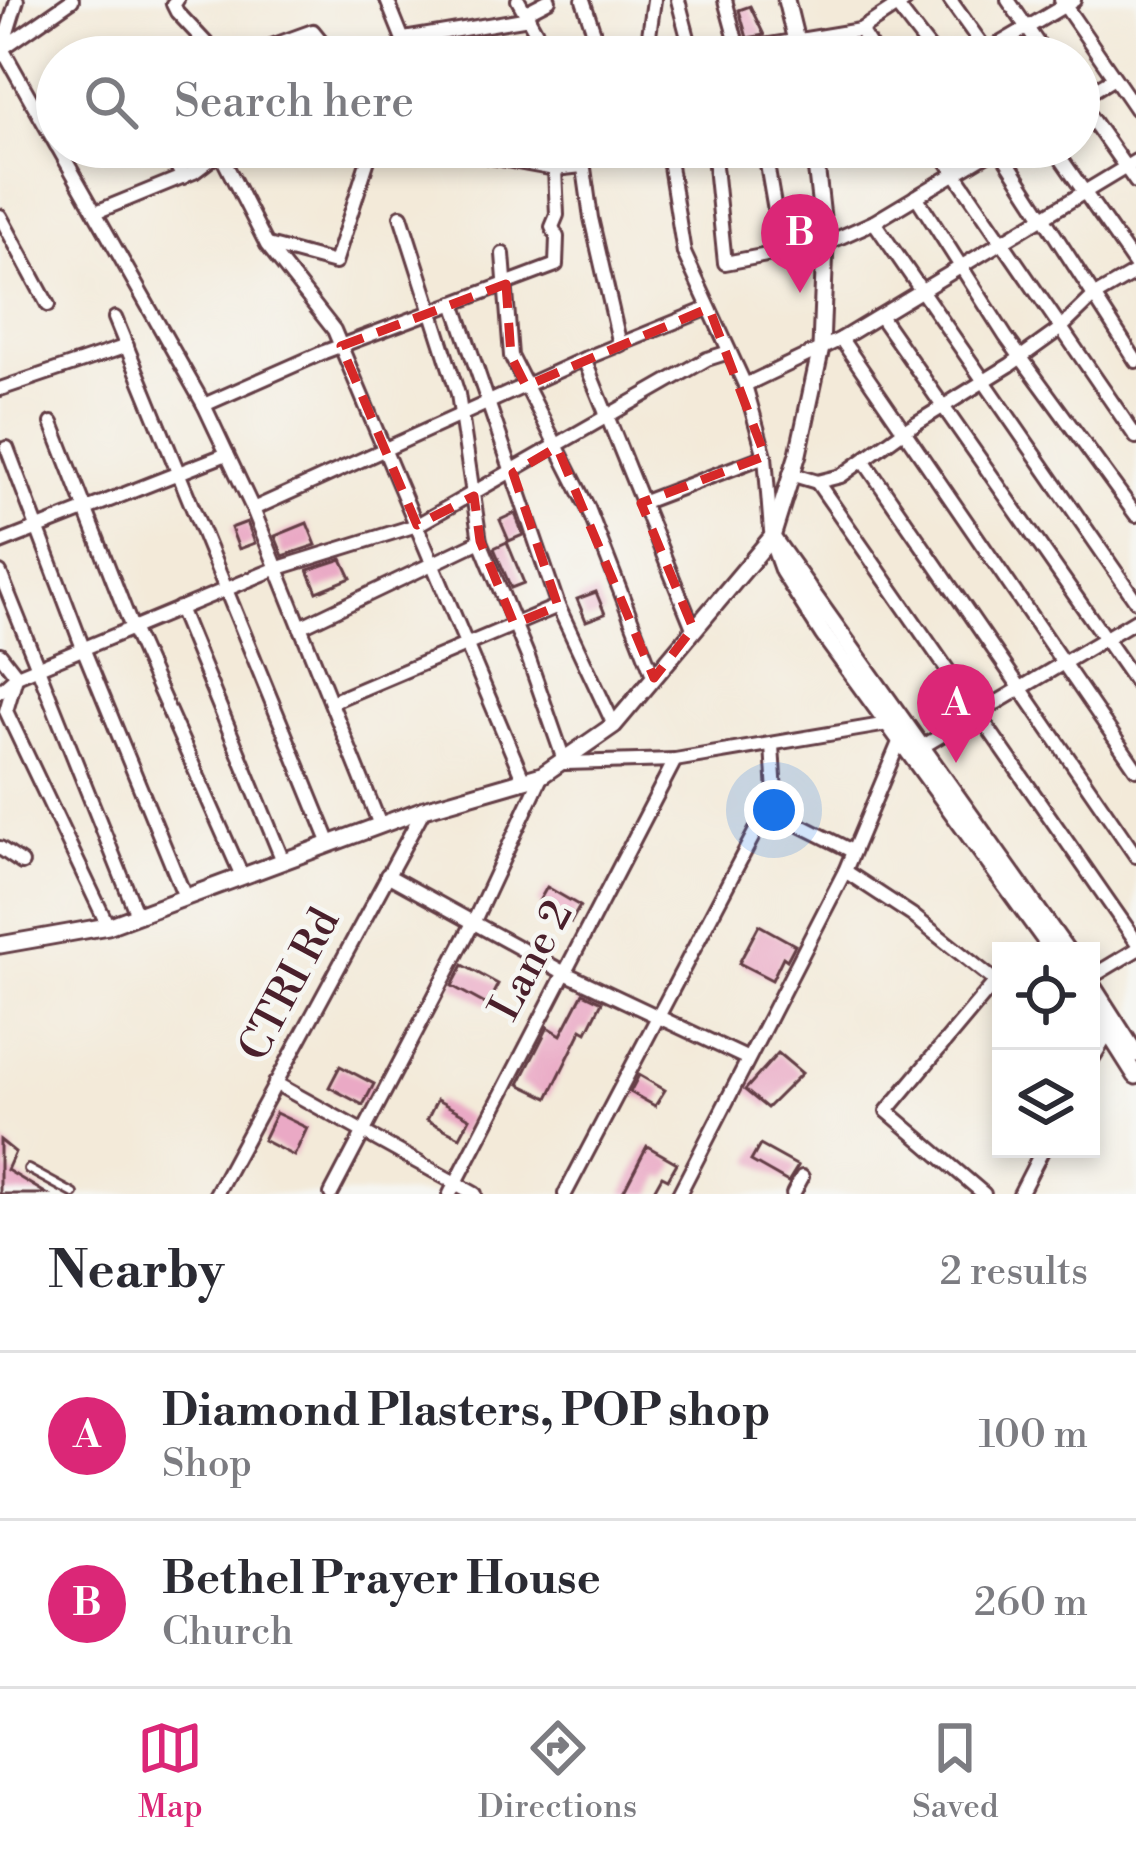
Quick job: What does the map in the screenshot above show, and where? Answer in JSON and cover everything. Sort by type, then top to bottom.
[{"type":"street","points":[[17,0],[1,48],[36,109]]},
{"type":"street","points":[[1,48],[72,0]]},
{"type":"street","points":[[387,0],[403,36]]},
{"type":"street","points":[[416,36],[549,0]]},
{"type":"street","points":[[583,0],[595,36]]},
{"type":"street","points":[[649,36],[654,0]]},
{"type":"street","points":[[678,0],[691,36]]},
{"type":"street","points":[[724,0],[738,36]]},
{"type":"street","points":[[786,0],[795,36]]},
{"type":"street","points":[[950,0],[973,36]]},
{"type":"street","points":[[1008,0],[1032,36]]},
{"type":"street","points":[[172,1],[201,36]]},
{"type":"street","points":[[842,36],[860,30],[898,2],[921,36]]},
{"type":"street","points":[[1014,36],[1067,2],[1088,36]]},
{"type":"street","points":[[860,30],[864,36]]},
{"type":"street","points":[[1100,55],[1136,109]]},
{"type":"street","points":[[1100,87],[1114,78]]},
{"type":"street","points":[[1100,126],[1131,164],[1136,182]]},
{"type":"street","points":[[745,385],[841,339],[1131,164]]},
{"type":"street","points":[[70,168],[204,405],[253,509],[380,825]]},
{"type":"street","points":[[178,168],[183,177]]},
{"type":"street","points":[[96,212],[196,168]]},
{"type":"street","points":[[231,168],[267,245],[334,330],[524,781]]},
{"type":"street","points":[[267,245],[334,262],[365,168]]},
{"type":"street","points":[[550,168],[564,168]]},
{"type":"street","points":[[582,168],[620,345]]},
{"type":"street","points":[[671,168],[684,253],[745,385],[765,456],[772,538],[791,584],[1046,942]]},
{"type":"street","points":[[715,168],[725,263],[825,244],[874,222],[963,168]]},
{"type":"street","points":[[768,168],[782,251]]},
{"type":"street","points":[[0,945],[108,926],[424,808],[542,775],[614,725],[772,538],[798,454],[820,348],[825,244],[816,168]]},
{"type":"street","points":[[952,168],[1136,437]]},
{"type":"street","points":[[1011,168],[1136,362]]},
{"type":"street","points":[[790,474],[818,482],[842,476],[1059,328],[1093,297],[1136,269],[1067,168]]},
{"type":"street","points":[[204,405],[341,346],[556,265],[557,237],[552,227],[555,169]]},
{"type":"street","points":[[916,196],[1006,337],[1136,515]]},
{"type":"street","points":[[0,216],[49,304]]},
{"type":"street","points":[[401,216],[460,415],[479,541],[565,763]]},
{"type":"street","points":[[874,222],[1136,601]]},
{"type":"street","points":[[503,254],[511,356],[588,508],[654,678]]},
{"type":"street","points":[[454,303],[558,606],[614,725]]},
{"type":"street","points":[[253,509],[584,359],[710,308]]},
{"type":"street","points":[[880,316],[1136,683]]},
{"type":"street","points":[[116,318],[330,844]]},
{"type":"street","points":[[841,339],[1136,770]]},
{"type":"street","points":[[0,389],[127,346]]},
{"type":"street","points":[[0,691],[17,676],[274,569],[417,525],[707,359],[729,352]]},
{"type":"street","points":[[584,359],[693,628]]},
{"type":"street","points":[[52,423],[133,628],[242,876]]},
{"type":"street","points":[[7,448],[185,897]]},
{"type":"street","points":[[0,543],[227,454]]},
{"type":"street","points":[[641,503],[765,456]]},
{"type":"street","points":[[863,461],[1136,856]]},
{"type":"street","points":[[818,482],[1136,945],[1100,973]]},
{"type":"street","points":[[772,538],[1060,942]]},
{"type":"street","points":[[300,627],[479,541]]},
{"type":"street","points":[[0,573],[137,915]]},
{"type":"street","points":[[331,702],[558,606]]},
{"type":"street","points":[[179,608],[283,861]]},
{"type":"street","points":[[920,748],[1136,620]]},
{"type":"street","points":[[0,654],[17,676]]},
{"type":"street","points":[[17,676],[6,711],[108,926]]},
{"type":"street","points":[[565,763],[675,760],[888,724]]},
{"type":"street","points":[[679,1194],[845,871],[899,740]]},
{"type":"street","points":[[565,1194],[775,794],[772,745]]},
{"type":"street","name":"Lane 2","points":[[453,1188],[675,760]]},
{"type":"street","points":[[331,1194],[474,921],[542,775]]},
{"type":"street","name":"CTRI Rd","points":[[216,1194],[424,808]]},
{"type":"street","points":[[768,808],[852,851]]},
{"type":"street","points":[[0,848],[22,863]]},
{"type":"street","points":[[845,871],[992,975]]},
{"type":"street","points":[[387,875],[563,972],[746,1058]]},
{"type":"street","points":[[984,1194],[886,1111],[992,988]]},
{"type":"street","points":[[1100,995],[1136,1054]]},
{"type":"street","points":[[1100,1019],[1136,1076]]},
{"type":"street","points":[[1097,1050],[1108,1032]]},
{"type":"street","points":[[275,1083],[453,1188],[475,1194]]},
{"type":"street","points":[[1020,1194],[1038,1158]]},
{"type":"street","points":[[793,1194],[802,1178]]},
{"type":"lane","points":[[28,1169],[74,1194]]},
{"type":"highlighted area","points":[[506,284],[511,356],[526,386],[709,308],[765,456],[641,503],[693,628],[654,678],[557,447],[513,473],[558,606],[514,624],[480,541],[474,496],[417,525],[341,346]]},
{"type":"building","points":[[750,6],[764,35],[746,36],[739,10]]},
{"type":"building","points":[[515,513],[523,535],[509,541],[500,520]]},
{"type":"building","points":[[247,522],[255,543],[239,549],[231,528]]},
{"type":"building","points":[[307,523],[316,545],[283,556],[275,536]]},
{"type":"building","points":[[507,542],[524,583],[511,588],[494,548]]},
{"type":"building","points":[[342,559],[351,578],[317,592],[308,570]]},
{"type":"building","points":[[596,592],[605,614],[586,621],[577,599]]},
{"type":"building","points":[[547,887],[580,906],[571,922],[538,903]]},
{"type":"building","points":[[759,925],[795,945],[772,980],[739,963]]},
{"type":"building","points":[[463,965],[498,984],[487,1005],[452,986]]},
{"type":"building","points":[[583,993],[602,1002],[587,1032],[582,1029],[548,1098],[519,1084],[548,1027],[561,1035]]},
{"type":"building","points":[[778,1053],[802,1073],[767,1108],[745,1090]]},
{"type":"building","points":[[340,1066],[374,1084],[363,1105],[329,1087]]},
{"type":"building","points":[[639,1075],[665,1090],[655,1106],[630,1092]]},
{"type":"building","points":[[437,1100],[470,1118],[460,1137],[427,1120]]},
{"type":"building","points":[[276,1113],[307,1128],[294,1156],[263,1140]]},
{"type":"building","points":[[0,1140],[15,1152],[7,1170],[47,1194],[0,1194]]},
{"type":"building","points":[[760,1145],[798,1166],[788,1182],[751,1161]]},
{"type":"building","points":[[647,1146],[677,1163],[652,1194],[622,1194]]},
{"type":"place","name":"Bethel Prayer House","points":[[800,293]]},
{"type":"place","name":"Diamond Plasters, POP shop","points":[[956,763]]}]
